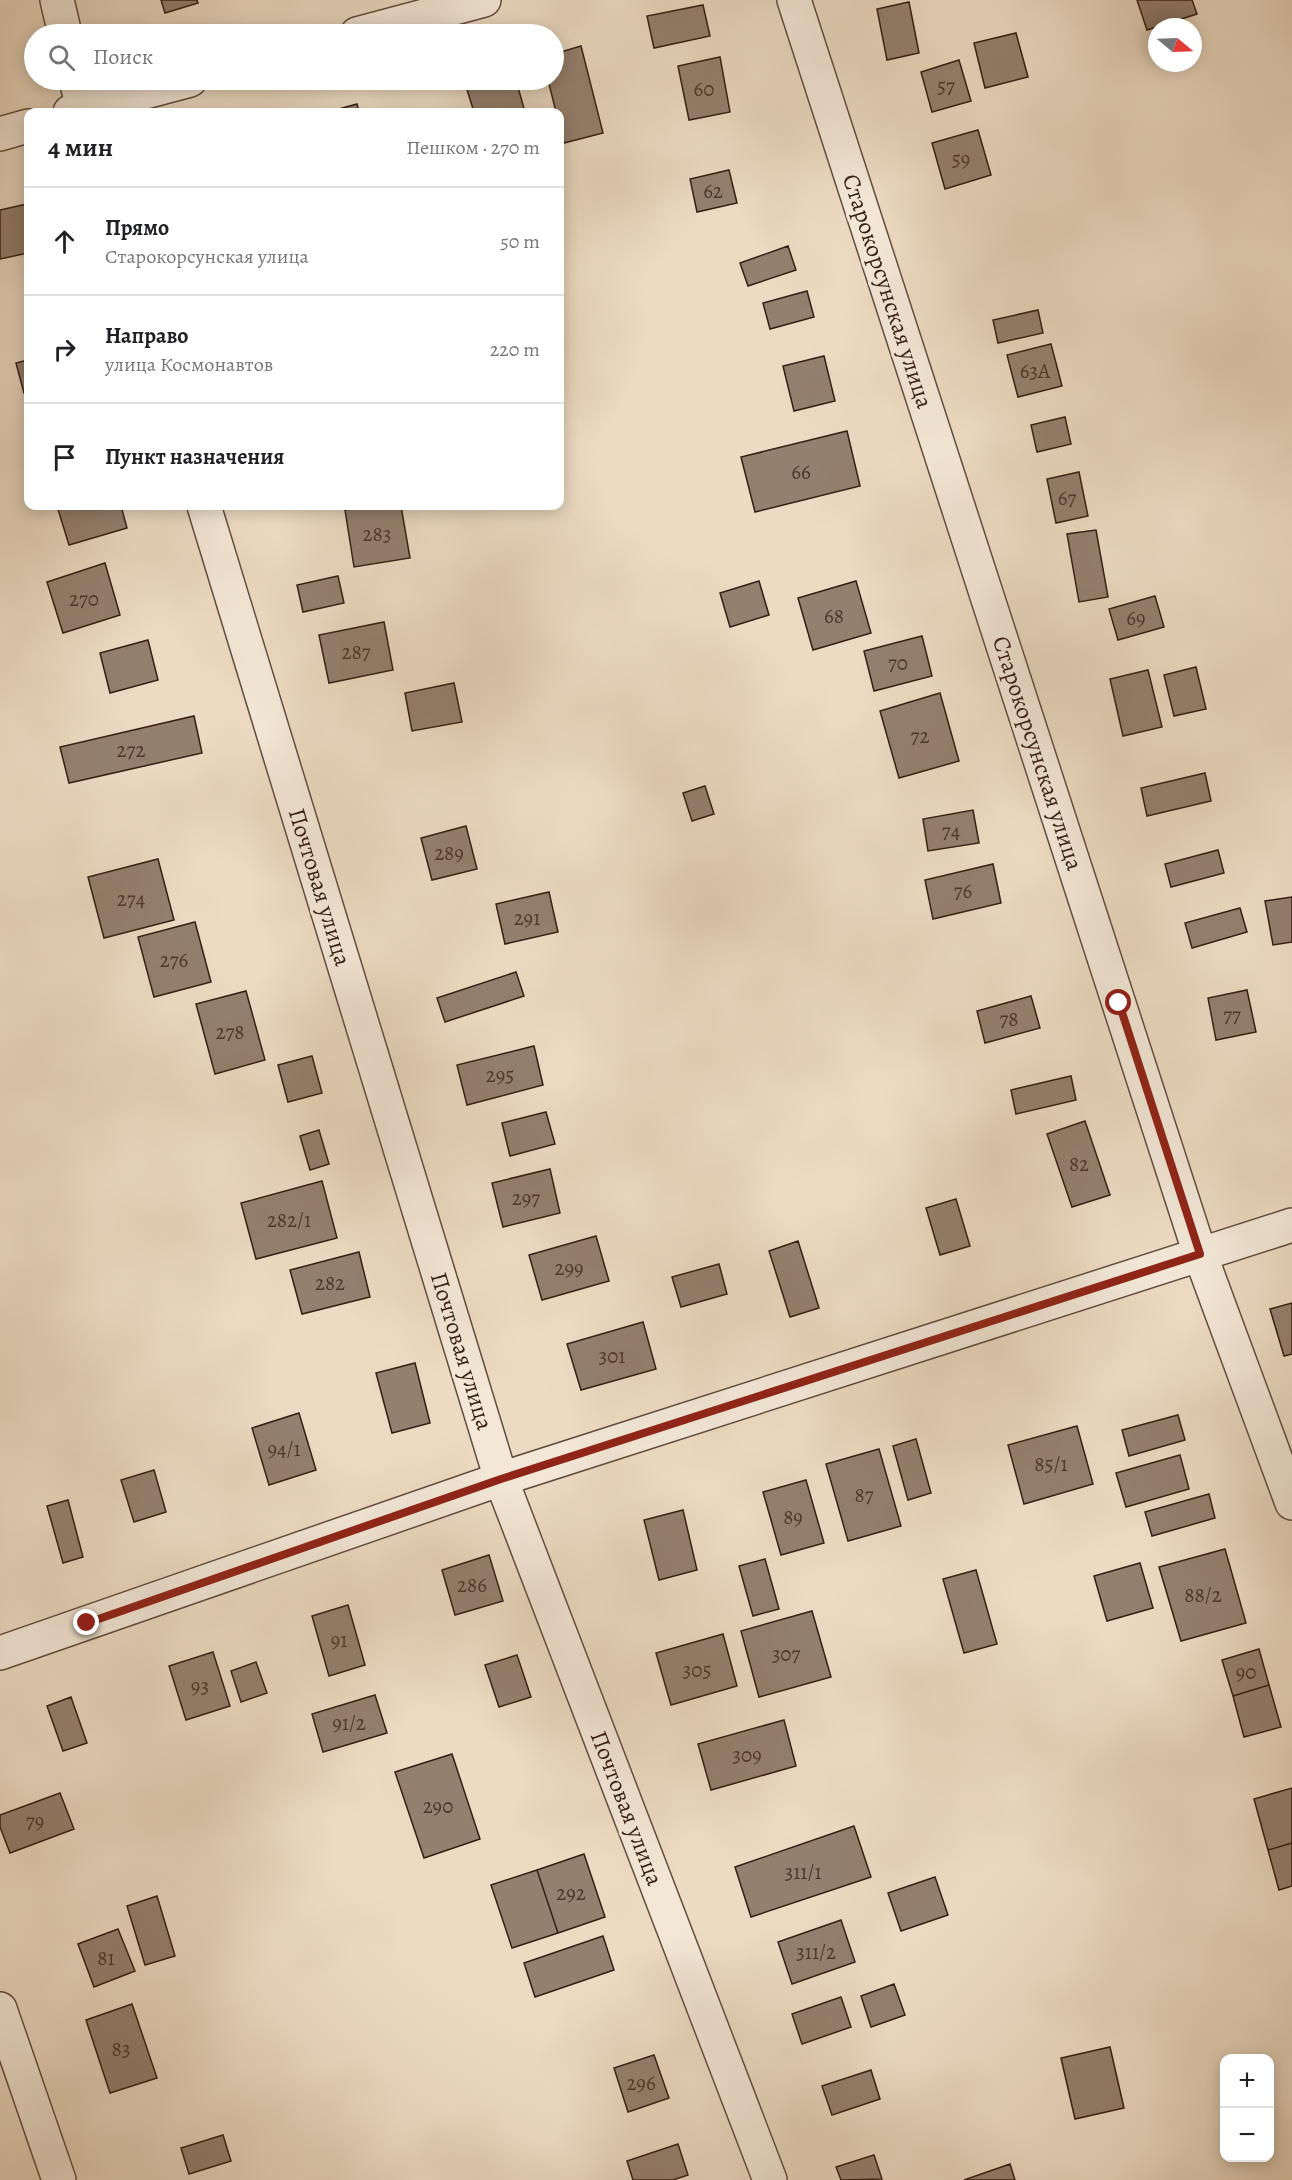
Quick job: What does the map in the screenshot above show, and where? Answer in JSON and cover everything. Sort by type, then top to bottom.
[{"type":"street","points":[[57,0],[63,24]]},
{"type":"street","points":[[394,24],[484,0]]},
{"type":"street","name":"Старокорсунская улица","points":[[794,0],[1200,1254],[1292,1503]]},
{"type":"street","points":[[78,103],[141,90]]},
{"type":"street","points":[[0,134],[24,127]]},
{"type":"street","name":"Почтовая улица","points":[[205,510],[501,1479],[770,2180]]},
{"type":"street","points":[[0,1653],[501,1479],[1292,1225]]},
{"type":"street","points":[[0,2010],[59,2180]]},
{"type":"building","points":[[161,0],[197,0],[198,3],[165,13]]},
{"type":"building","points":[[1137,0],[1192,0],[1197,14],[1184,18],[1148,18],[1147,30]]},
{"type":"building","points":[[909,2],[919,53],[887,60],[877,9]]},
{"type":"building","points":[[703,5],[710,36],[654,48],[647,16]]},
{"type":"building","points":[[1016,33],[1028,77],[985,88],[974,43]]},
{"type":"building","points":[[581,46],[603,133],[564,143],[564,108],[555,108],[550,90],[564,90],[564,51]]},
{"type":"building","points":[[720,57],[730,112],[689,120],[678,66]]},
{"type":"building","points":[[959,60],[971,101],[932,112],[921,72]]},
{"type":"building","points":[[467,90],[519,90],[524,108],[473,108]]},
{"type":"building","points":[[357,104],[358,108],[342,108]]},
{"type":"building","points":[[978,130],[991,175],[945,189],[932,143]]},
{"type":"building","points":[[729,170],[737,203],[697,212],[690,179]]},
{"type":"building","points":[[24,205],[24,254],[0,259],[0,210]]},
{"type":"building","points":[[788,246],[796,270],[748,286],[740,263]]},
{"type":"building","points":[[807,291],[814,317],[770,329],[763,303]]},
{"type":"building","points":[[1038,310],[1043,333],[998,343],[993,320]]},
{"type":"building","points":[[1051,344],[1062,386],[1018,397],[1007,355]]},
{"type":"building","points":[[824,356],[835,401],[794,411],[783,366]]},
{"type":"building","points":[[24,361],[24,393],[16,363]]},
{"type":"building","points":[[1065,417],[1071,444],[1037,452],[1031,425]]},
{"type":"building","points":[[847,431],[860,486],[755,512],[741,457]]},
{"type":"building","points":[[1079,472],[1088,516],[1056,523],[1047,479]]},
{"type":"building","points":[[58,510],[122,510],[127,528],[69,545]]},
{"type":"building","points":[[345,510],[402,510],[410,558],[354,567]]},
{"type":"building","points":[[1096,530],[1108,597],[1079,602],[1067,534]]},
{"type":"building","points":[[105,563],[120,615],[63,633],[47,582]]},
{"type":"building","points":[[338,576],[344,603],[303,612],[297,585]]},
{"type":"building","points":[[759,581],[769,615],[730,627],[720,593]]},
{"type":"building","points":[[856,581],[871,633],[813,650],[798,598]]},
{"type":"building","points":[[1155,596],[1164,627],[1118,640],[1109,609]]},
{"type":"building","points":[[384,622],[393,670],[329,683],[319,635]]},
{"type":"building","points":[[922,636],[932,676],[874,691],[864,651]]},
{"type":"building","points":[[148,640],[158,680],[110,693],[100,653]]},
{"type":"building","points":[[1196,667],[1206,709],[1174,716],[1164,675]]},
{"type":"building","points":[[1148,670],[1162,727],[1123,736],[1110,679]]},
{"type":"building","points":[[454,683],[462,722],[412,731],[405,693]]},
{"type":"building","points":[[940,693],[959,761],[899,778],[880,711]]},
{"type":"building","points":[[194,716],[202,753],[69,783],[60,747]]},
{"type":"building","points":[[1205,773],[1211,801],[1147,816],[1141,788]]},
{"type":"building","points":[[705,786],[714,814],[692,821],[683,793]]},
{"type":"building","points":[[973,810],[979,843],[928,851],[923,819]]},
{"type":"building","points":[[466,826],[477,869],[432,880],[421,838]]},
{"type":"building","points":[[1218,850],[1224,873],[1171,887],[1165,864]]},
{"type":"building","points":[[158,859],[174,920],[104,938],[88,877]]},
{"type":"building","points":[[993,864],[1001,903],[933,919],[925,880]]},
{"type":"building","points":[[549,892],[558,932],[505,944],[496,904]]},
{"type":"building","points":[[1292,897],[1292,942],[1273,945],[1265,901]]},
{"type":"building","points":[[1240,908],[1247,932],[1192,948],[1185,923]]},
{"type":"building","points":[[195,922],[211,982],[154,997],[138,937]]},
{"type":"building","points":[[516,972],[524,996],[445,1022],[437,998]]},
{"type":"building","points":[[1247,990],[1256,1032],[1216,1040],[1208,998]]},
{"type":"building","points":[[246,991],[265,1060],[215,1074],[196,1004]]},
{"type":"building","points":[[1031,996],[1040,1028],[985,1043],[977,1011]]},
{"type":"building","points":[[534,1046],[543,1085],[467,1105],[457,1065]]},
{"type":"building","points":[[312,1056],[322,1093],[288,1102],[278,1065]]},
{"type":"building","points":[[1071,1076],[1076,1100],[1016,1114],[1011,1090]]},
{"type":"building","points":[[546,1112],[555,1144],[510,1156],[502,1123]]},
{"type":"building","points":[[1085,1121],[1110,1195],[1072,1207],[1047,1134]]},
{"type":"building","points":[[319,1130],[329,1164],[310,1170],[300,1136]]},
{"type":"building","points":[[550,1169],[560,1213],[503,1227],[492,1183]]},
{"type":"building","points":[[322,1181],[337,1238],[256,1259],[241,1203]]},
{"type":"building","points":[[956,1199],[970,1246],[940,1255],[926,1208]]},
{"type":"building","points":[[596,1236],[609,1281],[542,1300],[529,1255]]},
{"type":"building","points":[[798,1241],[819,1308],[790,1317],[769,1251]]},
{"type":"building","points":[[359,1252],[370,1297],[302,1314],[290,1270]]},
{"type":"building","points":[[719,1264],[727,1294],[681,1307],[672,1277]]},
{"type":"building","points":[[1292,1303],[1292,1354],[1284,1356],[1270,1309]]},
{"type":"building","points":[[643,1322],[656,1369],[581,1390],[567,1344]]},
{"type":"building","points":[[415,1363],[430,1423],[392,1433],[376,1373]]},
{"type":"building","points":[[299,1413],[316,1470],[269,1485],[252,1428]]},
{"type":"building","points":[[1178,1415],[1185,1440],[1129,1456],[1122,1430]]},
{"type":"building","points":[[1077,1426],[1093,1484],[1024,1504],[1008,1445]]},
{"type":"building","points":[[916,1439],[931,1493],[908,1500],[893,1446]]},
{"type":"building","points":[[879,1449],[901,1526],[848,1541],[826,1464]]},
{"type":"building","points":[[1180,1455],[1189,1489],[1126,1507],[1116,1473]]},
{"type":"building","points":[[154,1470],[166,1512],[134,1522],[121,1480]]},
{"type":"building","points":[[806,1480],[824,1543],[781,1555],[763,1492]]},
{"type":"building","points":[[1209,1494],[1215,1518],[1152,1536],[1145,1512]]},
{"type":"building","points":[[68,1500],[83,1557],[63,1563],[47,1506]]},
{"type":"building","points":[[683,1510],[697,1570],[659,1580],[644,1520]]},
{"type":"building","points":[[1225,1549],[1246,1623],[1181,1641],[1159,1567]]},
{"type":"building","points":[[489,1555],[503,1601],[455,1615],[442,1570]]},
{"type":"building","points":[[765,1559],[779,1609],[753,1616],[739,1566]]},
{"type":"building","points":[[1140,1563],[1153,1608],[1107,1621],[1094,1576]]},
{"type":"building","points":[[976,1570],[997,1644],[964,1653],[943,1579]]},
{"type":"building","points":[[348,1605],[365,1665],[329,1676],[312,1616]]},
{"type":"building","points":[[812,1611],[831,1677],[759,1697],[741,1631]]},
{"type":"building","points":[[723,1634],[737,1686],[671,1705],[656,1653]]},
{"type":"building","points":[[1259,1649],[1269,1685],[1233,1696],[1222,1660]]},
{"type":"building","points":[[213,1652],[230,1706],[186,1720],[169,1666]]},
{"type":"building","points":[[517,1655],[531,1697],[499,1707],[485,1665]]},
{"type":"building","points":[[256,1662],[267,1693],[241,1702],[231,1671]]},
{"type":"building","points":[[1269,1685],[1281,1727],[1244,1737],[1233,1696]]},
{"type":"building","points":[[375,1695],[387,1733],[323,1752],[312,1714]]},
{"type":"building","points":[[71,1697],[87,1743],[63,1751],[47,1706]]},
{"type":"building","points":[[784,1720],[796,1766],[711,1790],[698,1744]]},
{"type":"building","points":[[452,1754],[480,1839],[424,1858],[395,1772]]},
{"type":"building","points":[[1292,1788],[1292,1843],[1268,1850],[1254,1799]]},
{"type":"building","points":[[60,1793],[74,1829],[10,1853],[0,1827],[0,1815]]},
{"type":"building","points":[[854,1826],[871,1877],[751,1917],[735,1867]]},
{"type":"building","points":[[1292,1843],[1292,1886],[1279,1890],[1268,1850]]},
{"type":"building","points":[[584,1854],[605,1917],[558,1933],[537,1870]]},
{"type":"building","points":[[537,1870],[558,1933],[512,1948],[491,1885]]},
{"type":"building","points":[[935,1877],[948,1915],[901,1931],[888,1893]]},
{"type":"building","points":[[157,1896],[175,1956],[145,1965],[127,1906]]},
{"type":"building","points":[[841,1920],[855,1962],[792,1984],[778,1942]]},
{"type":"building","points":[[118,1929],[135,1971],[94,1987],[78,1944]]},
{"type":"building","points":[[603,1936],[614,1970],[535,1997],[524,1963]]},
{"type":"building","points":[[894,1984],[905,2015],[871,2027],[861,1996]]},
{"type":"building","points":[[841,1997],[851,2027],[802,2044],[792,2014]]},
{"type":"building","points":[[132,2004],[157,2078],[110,2093],[86,2020]]},
{"type":"building","points":[[1110,2047],[1124,2108],[1075,2119],[1061,2058]]},
{"type":"building","points":[[654,2055],[669,2098],[628,2112],[614,2068]]},
{"type":"building","points":[[871,2070],[880,2099],[832,2115],[822,2086]]},
{"type":"building","points":[[223,2135],[231,2161],[189,2174],[181,2148]]},
{"type":"building","points":[[678,2144],[688,2175],[673,2180],[633,2180],[627,2161]]},
{"type":"building","points":[[874,2155],[882,2179],[841,2180],[836,2167]]},
{"type":"building","points":[[1010,2164],[1015,2180],[964,2180]]},
{"type":"route","points":[[87,1623],[501,1479],[1200,1254],[1119,1003]]}]
